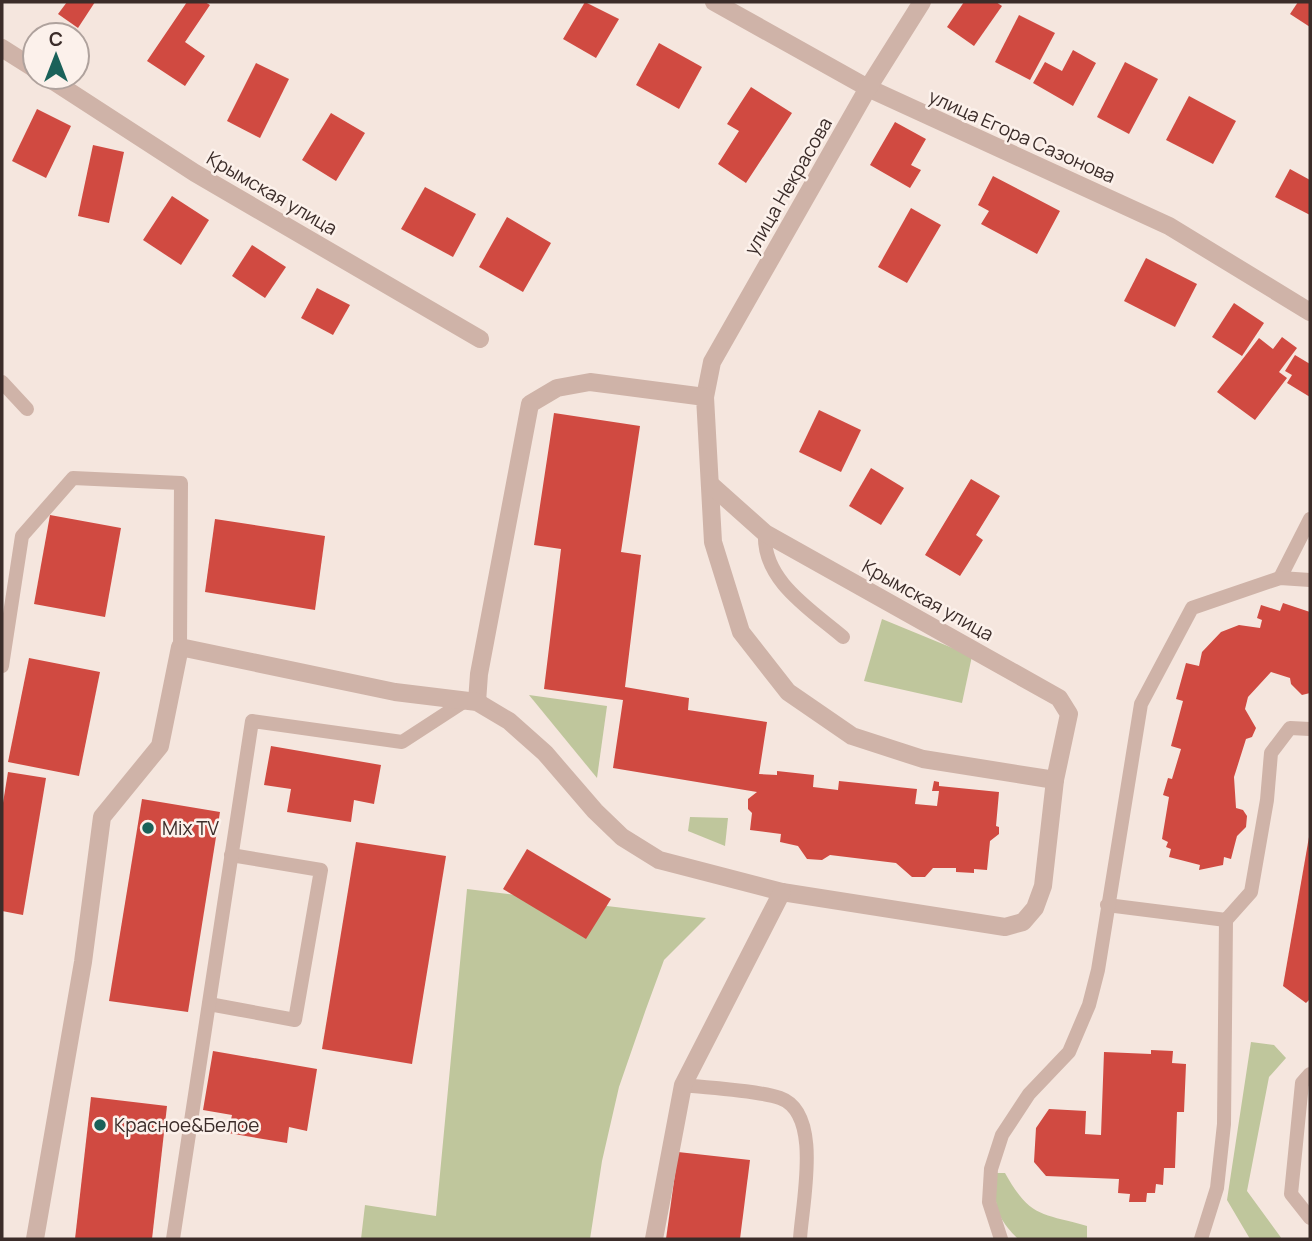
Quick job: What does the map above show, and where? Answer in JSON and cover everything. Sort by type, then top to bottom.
[{"type":"street","name":"улица Егора Сазонова","points":[[714,2],[868,89],[1169,226],[1310,312]]},
{"type":"street","name":"улица Некрасова","points":[[922,2],[868,89],[712,362],[705,397],[713,542],[741,632],[788,692],[852,736],[923,759],[1055,780]]},
{"type":"street","points":[[2,48],[21,60]]},
{"type":"street","name":"Крымская улица","points":[[69,91],[195,173],[480,339]]},
{"type":"street","points":[[35,1239],[83,962],[102,817],[160,746],[180,647],[395,692],[471,701],[479,674],[530,404],[557,388],[590,382],[705,397]]},
{"type":"street","name":"Крымская улица","points":[[471,701],[509,721],[545,753],[595,811],[622,836],[659,860],[782,892],[1005,927],[1023,922],[1035,908],[1043,886],[1055,780],[1069,714],[1059,698],[765,533],[710,484]]},
{"type":"street","points":[[654,1239],[683,1085],[782,892]]},
{"type":"lane","points":[[2,382],[27,409]]},
{"type":"lane","points":[[2,666],[22,537],[73,478],[181,483],[180,647]]},
{"type":"lane","points":[[1280,578],[1310,519]]},
{"type":"lane","points":[[765,533],[767,562],[788,590],[843,637]]},
{"type":"lane","points":[[1001,1239],[989,1202],[995,1158],[1002,1135],[1029,1094],[1069,1052],[1089,1005],[1098,970],[1141,704],[1192,608],[1280,578],[1310,580]]},
{"type":"lane","points":[[173,1239],[252,721],[402,742],[471,701]]},
{"type":"lane","points":[[1200,1239],[1217,1188],[1224,1125],[1226,920],[1251,892],[1267,800],[1271,753],[1290,728],[1310,729]]},
{"type":"lane","points":[[209,1004],[295,1020],[320,870],[231,855]]},
{"type":"lane","points":[[1107,905],[1226,920]]},
{"type":"lane","points":[[1310,1074],[1302,1083],[1291,1194],[1310,1218]]},
{"type":"lane","points":[[683,1085],[781,1098],[798,1110],[807,1133],[800,1239]]},
{"type":"green space","points":[[882,619],[972,656],[962,703],[864,681]]},
{"type":"green space","points":[[529,695],[607,706],[597,778]]},
{"type":"green space","points":[[690,817],[728,818],[725,846],[688,831]]},
{"type":"green space","points":[[467,889],[706,918],[664,960],[646,1009],[619,1087],[602,1161],[590,1239],[361,1239],[365,1205],[436,1216]]},
{"type":"green space","points":[[1251,1042],[1274,1045],[1286,1058],[1269,1077],[1247,1191],[1282,1239],[1250,1239],[1227,1200]]},
{"type":"green space","points":[[997,1173],[1005,1173],[1022,1198],[1038,1212],[1087,1226],[1087,1239],[1018,1239],[1005,1224],[998,1210]]},
{"type":"building","points":[[67,2],[95,2],[83,21],[68,21],[58,14]]},
{"type":"building","points":[[187,2],[205,2],[210,5],[185,42],[205,56],[185,86],[147,61]]},
{"type":"building","points":[[585,2],[619,19],[596,58],[563,39]]},
{"type":"building","points":[[964,2],[996,2],[1002,6],[974,46],[947,27]]},
{"type":"building","points":[[1298,2],[1310,2],[1310,27],[1290,14]]},
{"type":"building","points":[[1019,15],[1055,33],[1030,80],[995,62]]},
{"type":"building","points":[[659,43],[702,67],[679,109],[636,85]]},
{"type":"building","points":[[1073,50],[1096,63],[1073,106],[1033,83],[1045,62],[1062,71]]},
{"type":"building","points":[[1125,62],[1158,79],[1129,134],[1097,117]]},
{"type":"building","points":[[256,63],[289,79],[260,138],[227,121]]},
{"type":"building","points":[[751,87],[792,113],[746,183],[718,164],[739,131],[727,124]]},
{"type":"building","points":[[1189,96],[1236,121],[1213,164],[1166,140]]},
{"type":"building","points":[[37,109],[71,126],[46,178],[12,161]]},
{"type":"building","points":[[331,113],[365,133],[336,181],[302,160]]},
{"type":"building","points":[[895,122],[926,139],[911,165],[921,170],[910,188],[870,165]]},
{"type":"building","points":[[93,145],[124,152],[109,223],[78,216]]},
{"type":"building","points":[[1290,169],[1310,180],[1310,215],[1275,197]]},
{"type":"building","points":[[993,176],[1060,211],[1037,254],[981,224],[989,211],[978,205]]},
{"type":"building","points":[[425,187],[476,214],[453,257],[401,229]]},
{"type":"building","points":[[172,196],[209,220],[181,265],[143,240]]},
{"type":"building","points":[[911,208],[941,225],[907,283],[878,267]]},
{"type":"building","points":[[507,217],[551,243],[523,292],[479,267]]},
{"type":"building","points":[[252,245],[286,267],[265,298],[232,276]]},
{"type":"building","points":[[1146,258],[1197,284],[1175,327],[1124,301]]},
{"type":"building","points":[[317,288],[350,305],[333,335],[301,318]]},
{"type":"building","points":[[1234,303],[1264,323],[1242,356],[1212,337]]},
{"type":"building","points":[[1282,337],[1297,348],[1279,372],[1287,378],[1255,420],[1217,392],[1259,338],[1273,349]]},
{"type":"building","points":[[1295,355],[1310,364],[1310,397],[1287,383],[1292,375],[1285,371]]},
{"type":"building","points":[[819,410],[861,430],[841,472],[799,452]]},
{"type":"building","points":[[554,413],[640,426],[621,552],[641,555],[625,687],[689,698],[688,710],[767,722],[759,774],[777,775],[777,771],[814,775],[813,787],[838,790],[839,781],[917,789],[915,804],[937,806],[939,791],[932,791],[934,781],[939,782],[939,786],[999,792],[996,826],[999,827],[999,834],[990,841],[987,870],[974,869],[974,873],[956,872],[956,868],[933,868],[925,877],[912,877],[896,863],[830,855],[822,860],[807,859],[798,846],[780,842],[781,834],[750,830],[752,813],[748,809],[748,799],[757,792],[613,768],[623,700],[544,689],[561,549],[534,545]]},
{"type":"building","points":[[871,468],[904,488],[881,525],[849,506]]},
{"type":"building","points":[[971,479],[1000,496],[976,535],[983,540],[960,576],[925,555]]},
{"type":"building","points":[[50,515],[121,528],[105,617],[34,604]]},
{"type":"building","points":[[215,519],[325,536],[315,610],[205,592]]},
{"type":"building","points":[[1283,603],[1310,612],[1310,693],[1302,695],[1291,684],[1290,678],[1271,672],[1248,697],[1245,709],[1256,728],[1252,737],[1246,739],[1234,777],[1236,808],[1243,810],[1247,816],[1246,827],[1237,836],[1231,859],[1224,857],[1223,865],[1199,870],[1200,865],[1169,857],[1171,849],[1166,847],[1168,842],[1162,839],[1169,797],[1163,795],[1168,778],[1172,779],[1181,749],[1171,746],[1183,701],[1176,699],[1186,663],[1199,666],[1202,652],[1221,632],[1239,625],[1260,628],[1262,620],[1257,618],[1261,605],[1280,611]]},
{"type":"building","points":[[29,658],[100,672],[79,776],[8,762]]},
{"type":"building","points":[[271,746],[381,765],[374,804],[354,800],[351,822],[287,812],[291,789],[264,785]]},
{"type":"building","points":[[8,772],[46,778],[23,915],[2,911],[2,809]]},
{"type":"building","points":[[142,799],[220,812],[188,1012],[109,1001]]},
{"type":"building","points":[[1309,837],[1310,999],[1306,1003],[1283,986]]},
{"type":"building","points":[[356,842],[446,856],[412,1064],[322,1049]]},
{"type":"building","points":[[527,849],[611,899],[586,939],[503,889]]},
{"type":"building","points":[[1151,1050],[1173,1051],[1172,1063],[1186,1064],[1184,1112],[1177,1112],[1175,1168],[1164,1168],[1163,1185],[1156,1184],[1155,1193],[1147,1193],[1146,1202],[1129,1202],[1130,1194],[1118,1193],[1119,1179],[1046,1176],[1034,1162],[1036,1128],[1049,1109],[1086,1111],[1085,1134],[1101,1135],[1104,1052],[1151,1054]]},
{"type":"building","points":[[213,1051],[317,1069],[307,1131],[289,1127],[287,1143],[228,1133],[232,1115],[203,1110]]},
{"type":"building","points":[[91,1097],[167,1106],[152,1239],[75,1239]]},
{"type":"building","points":[[678,1152],[750,1160],[740,1239],[666,1239]]},
{"type":"place","name":"Mix TV","points":[[148,828]]},
{"type":"place","name":"Красное&Белое","points":[[100,1125]]}]
